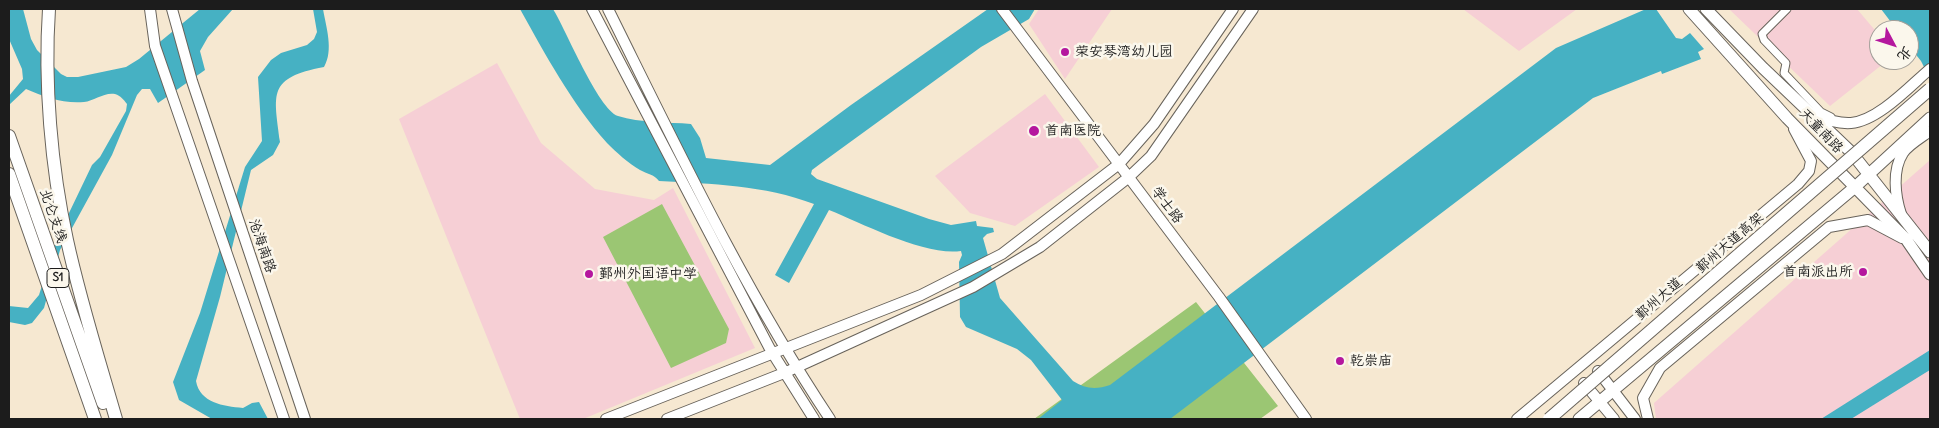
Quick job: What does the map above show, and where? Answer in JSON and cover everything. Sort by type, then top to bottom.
[{"type":"highway","points":[[49,9],[50,103],[56,179],[67,240],[116,419]]},
{"type":"highway","name":"鄞州大道高架","points":[[1550,419],[1927,81]]},
{"type":"highway","name":"鄞州大道高架","points":[[1561,419],[1930,101]]},
{"type":"highway","name":"北仑支线","points":[[9,136],[109,419]]},
{"type":"highway","name":"北仑支线","points":[[9,174],[94,419]]},
{"type":"highway","points":[[9,198],[94,419]]},
{"type":"main road","name":"天童南路","points":[[1689,9],[1788,118],[1906,240],[1930,274]]},
{"type":"main road","points":[[1706,9],[1763,68],[1851,152],[1930,252]]},
{"type":"main road","name":"鄞州大道","points":[[1542,419],[1851,152],[1927,81]]},
{"type":"main road","points":[[1579,419],[1855,187],[1930,118]]},
{"type":"street","points":[[150,9],[155,46],[284,419]]},
{"type":"street","name":"沧海南路","points":[[172,9],[192,81],[305,419]]},
{"type":"street","points":[[592,9],[773,353],[814,419]]},
{"type":"street","points":[[608,9],[703,197],[784,349],[830,419]]},
{"type":"street","name":"学士路","points":[[1002,9],[1219,297],[1306,419]]},
{"type":"street","points":[[606,419],[921,295],[1002,254],[1119,164],[1154,124],[1233,9]]},
{"type":"street","points":[[667,419],[796,367],[973,287],[1040,247],[1129,177],[1151,156],[1253,9]]},
{"type":"street","points":[[1787,9],[1762,34],[1764,40],[1786,63],[1784,73],[1821,112],[1840,122]]},
{"type":"street","points":[[1802,105],[1813,115],[1850,123],[1867,118],[1927,81]]},
{"type":"street","name":"鄞州大道","points":[[1517,419],[1798,184],[1809,170],[1811,161],[1788,118]]},
{"type":"street","points":[[1903,220],[1897,202],[1896,176],[1903,153],[1930,131]]},
{"type":"street","points":[[1648,419],[1643,398],[1660,368],[1829,227],[1868,220],[1906,240]]},
{"type":"street","points":[[1598,371],[1635,419]]},
{"type":"street","points":[[1584,383],[1614,419]]},
{"type":"shaded area","name":"荣安琴湾幼儿园","points":[[1039,9],[1112,9],[1065,79],[1029,24]]},
{"type":"shaded area","points":[[1463,9],[1577,9],[1519,51]]},
{"type":"shaded area","points":[[1729,9],[1857,9],[1869,23],[1869,70],[1875,70],[1830,106]]},
{"type":"shaded area","name":"鄞州外国语中学","points":[[497,63],[541,143],[595,189],[654,200],[673,188],[755,348],[583,419],[520,419],[399,119]]},
{"type":"shaded area","name":"首南医院","points":[[1045,94],[1099,167],[1015,226],[970,213],[935,176]]},
{"type":"shaded area","points":[[1930,160],[1930,419],[1656,419],[1654,403]]},
{"type":"green space","points":[[662,204],[729,329],[726,343],[671,368],[603,237]]},
{"type":"green space","points":[[1196,302],[1278,406],[1260,419],[1034,419]]},
{"type":"water","points":[[9,9],[23,9],[31,39],[37,50],[61,74],[67,77],[78,77],[126,67],[139,59],[200,9],[233,9],[208,37],[200,51],[205,70],[158,103],[150,89],[142,89],[137,95],[112,155],[60,250],[44,308],[32,323],[25,325],[9,322],[9,306],[28,308],[39,295],[57,238],[92,165],[100,157],[126,111],[127,104],[115,94],[107,94],[84,102],[69,102],[47,97],[26,89],[9,105],[9,96],[23,79],[22,69],[9,39]]},
{"type":"water","points":[[313,9],[323,9],[329,46],[327,60],[324,67],[292,76],[278,90],[276,111],[280,142],[273,155],[251,170],[220,297],[196,381],[198,388],[207,399],[220,404],[243,408],[252,403],[259,402],[268,419],[212,419],[179,400],[173,382],[200,313],[245,167],[262,141],[258,77],[271,60],[281,53],[307,45],[314,39],[317,32]]},
{"type":"water","points":[[520,9],[553,9],[592,85],[610,110],[618,116],[645,121],[691,124],[700,138],[706,158],[770,165],[851,105],[988,9],[1035,9],[1029,19],[981,47],[820,164],[812,170],[811,174],[817,179],[929,219],[951,225],[976,221],[977,226],[993,228],[994,232],[987,234],[983,238],[1000,298],[1073,381],[1082,386],[1095,388],[1110,385],[1556,48],[1646,9],[1656,9],[1676,38],[1682,39],[1690,33],[1704,49],[1698,52],[1701,59],[1662,74],[1661,71],[1593,98],[1170,419],[1038,419],[1062,400],[1031,360],[1017,349],[966,327],[960,317],[959,262],[962,255],[961,251],[930,249],[912,244],[829,210],[789,283],[775,275],[814,204],[776,193],[738,186],[659,181],[653,175],[636,167],[607,143],[582,112]]},
{"type":"water","points":[[1881,9],[1930,9],[1930,79],[1919,58],[1919,20],[1889,20]]},
{"type":"water","points":[[1930,350],[1930,370],[1851,419],[1821,419]]},
{"type":"place","name":"荣安琴湾幼儿园","points":[[1065,52]]},
{"type":"place","name":"首南医院","points":[[1034,131]]},
{"type":"place","name":"首南派出所","points":[[1863,272]]},
{"type":"place","name":"鄞州外国语中学","points":[[589,274]]},
{"type":"place","name":"乾崇庙","points":[[1340,361]]}]
